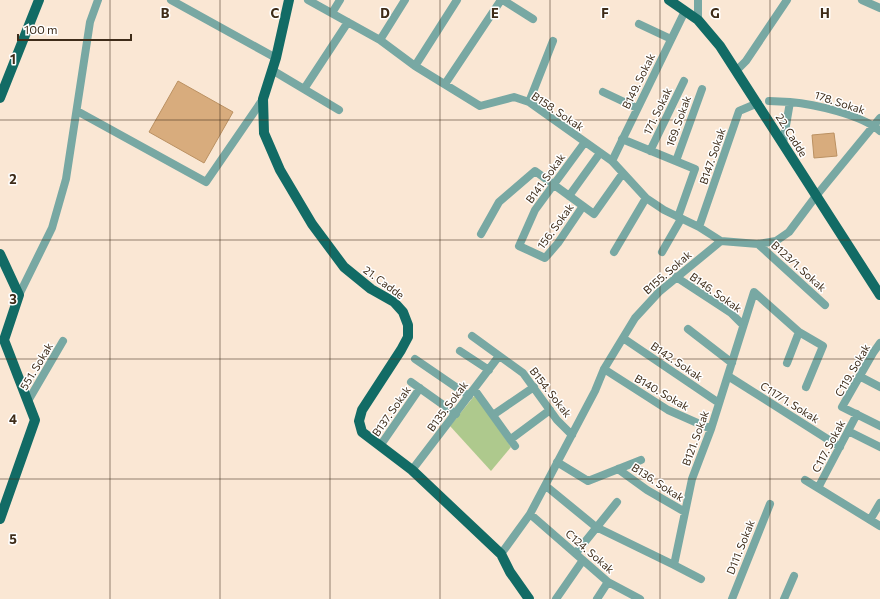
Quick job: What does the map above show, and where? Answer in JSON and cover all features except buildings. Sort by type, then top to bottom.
[{"type":"main road","points":[[0,98],[38,0]]},
{"type":"main road","name":"21. Cadde","points":[[289,0],[276,58],[263,99],[264,132],[280,170],[312,224],[344,267],[371,290],[394,302],[403,312],[408,325],[408,337],[391,367],[362,410],[359,421],[362,432],[412,470],[501,554],[510,572],[529,599]]},
{"type":"main road","name":"22. Cadde","points":[[669,0],[698,20],[720,46],[737,70],[880,295]]},
{"type":"main road","points":[[0,254],[19,296],[2,338],[35,420],[0,519]]},
{"type":"street","points":[[19,296],[52,228],[66,179],[90,22],[98,0]]},
{"type":"street","points":[[171,0],[276,58]]},
{"type":"street","name":"B158. Sokak","points":[[308,0],[380,40],[415,66],[480,106],[514,97],[529,102],[612,161],[646,198],[664,210],[721,241]]},
{"type":"street","points":[[332,13],[340,0]]},
{"type":"street","points":[[380,40],[405,0]]},
{"type":"street","points":[[415,66],[457,0]]},
{"type":"street","points":[[445,84],[502,0],[534,19]]},
{"type":"street","points":[[698,0],[698,20]]},
{"type":"street","points":[[737,70],[746,61],[787,0]]},
{"type":"street","points":[[862,0],[880,8]]},
{"type":"street","name":"B149. Sokak","points":[[612,161],[684,11]]},
{"type":"street","points":[[304,88],[348,22]]},
{"type":"street","points":[[639,24],[671,39]]},
{"type":"street","points":[[529,102],[553,41]]},
{"type":"street","points":[[272,70],[339,110]]},
{"type":"street","name":"171. Sokak","points":[[650,151],[684,80]]},
{"type":"street","name":"169. Sokak","points":[[676,161],[702,89]]},
{"type":"street","points":[[603,92],[637,108]]},
{"type":"street","points":[[77,111],[206,182],[263,99]]},
{"type":"street","name":"178. Sokak","points":[[769,101],[809,103],[877,128]]},
{"type":"street","points":[[782,143],[790,102]]},
{"type":"street","name":"B147. Sokak","points":[[699,228],[739,111],[758,103]]},
{"type":"street","points":[[721,241],[758,244],[776,241],[789,232],[816,196],[877,128],[880,118]]},
{"type":"street","name":"169. Sokak","points":[[622,139],[695,169],[679,218]]},
{"type":"street","name":"B141. Sokak","points":[[545,258],[519,246],[535,210],[585,142]]},
{"type":"street","points":[[569,196],[600,153]]},
{"type":"street","name":"156. Sokak","points":[[481,234],[499,202],[535,171],[594,214],[622,173]]},
{"type":"street","points":[[614,252],[646,198]]},
{"type":"street","name":"156. Sokak","points":[[545,258],[558,243],[583,206]]},
{"type":"street","points":[[662,252],[679,218]]},
{"type":"street","name":"B155. Sokak","points":[[501,554],[530,514],[546,486],[604,369],[635,318],[659,292],[721,241]]},
{"type":"street","name":"B123/1. Sokak","points":[[758,244],[825,305]]},
{"type":"street","name":"B146. Sokak","points":[[676,277],[731,313],[742,325]]},
{"type":"street","name":"B121. Sokak","points":[[674,565],[692,479],[711,429],[732,363],[742,325],[754,292],[799,332]]},
{"type":"street","points":[[688,329],[732,363]]},
{"type":"street","points":[[787,363],[799,332],[823,346],[806,387]]},
{"type":"street","name":"B154. Sokak","points":[[472,336],[523,373],[557,420],[572,435]]},
{"type":"street","name":"B142. Sokak","points":[[623,338],[719,403]]},
{"type":"street","name":"551. Sokak","points":[[28,401],[63,341]]},
{"type":"street","name":"C119. Sokak","points":[[857,414],[842,407],[880,343]]},
{"type":"street","points":[[460,351],[489,370]]},
{"type":"street","name":"B135. Sokak","points":[[412,470],[499,356]]},
{"type":"street","points":[[415,359],[469,396]]},
{"type":"street","name":"B140. Sokak","points":[[604,369],[668,410],[711,429]]},
{"type":"street","name":"C117/1. Sokak","points":[[728,376],[840,447]]},
{"type":"street","points":[[861,377],[880,387]]},
{"type":"street","points":[[411,382],[456,414]]},
{"type":"street","points":[[493,415],[534,387]]},
{"type":"street","name":"B137. Sokak","points":[[380,446],[420,388]]},
{"type":"street","points":[[474,389],[513,443],[550,410]]},
{"type":"street","points":[[857,414],[880,426]]},
{"type":"street","name":"C117. Sokak","points":[[818,488],[857,414]]},
{"type":"street","points":[[848,431],[880,447]]},
{"type":"street","points":[[557,462],[588,481],[641,460]]},
{"type":"street","name":"B136. Sokak","points":[[618,468],[647,490],[685,512]]},
{"type":"street","points":[[805,480],[880,526]]},
{"type":"street","points":[[546,486],[596,527],[702,579]]},
{"type":"street","points":[[576,553],[617,502]]},
{"type":"street","points":[[870,520],[880,503]]},
{"type":"street","name":"D111. Sokak","points":[[732,599],[770,504]]},
{"type":"street","name":"C124. Sokak","points":[[530,514],[608,582],[640,599]]},
{"type":"street","points":[[556,599],[583,560]]},
{"type":"street","points":[[784,599],[794,576]]},
{"type":"street","points":[[597,599],[608,582]]},
{"type":"green space","points":[[475,395],[511,447],[491,471],[450,426]]}]
